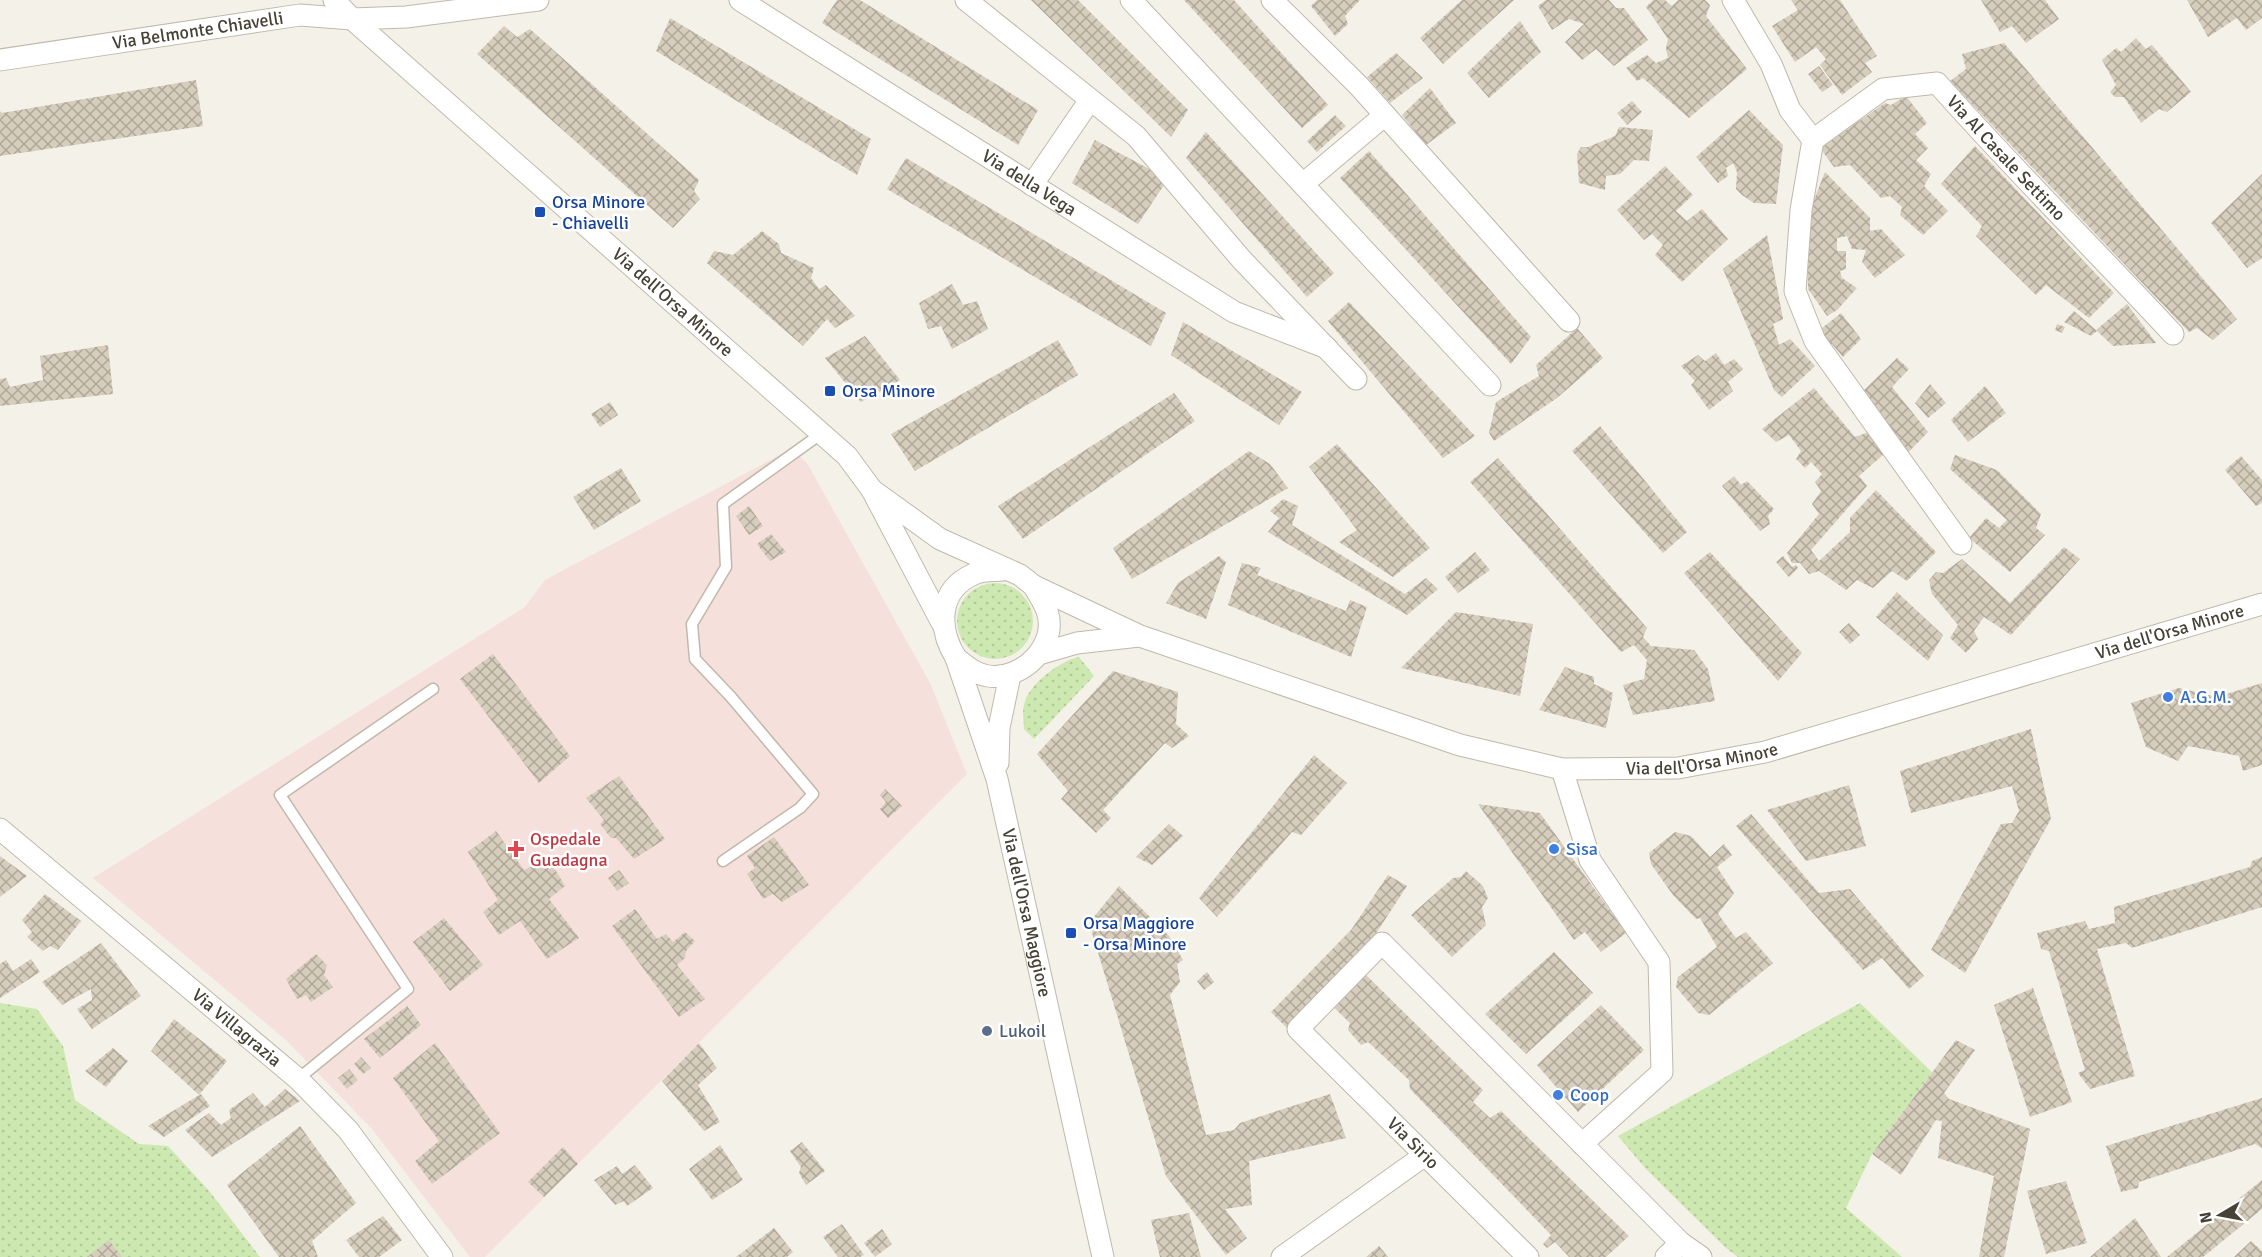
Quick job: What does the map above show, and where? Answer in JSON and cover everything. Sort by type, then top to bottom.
[{"type":"street","name":"Via dell'Orsa Minore","points":[[334,0],[352,19],[822,433],[846,456],[872,490]]},
{"type":"street","name":"Via Belmonte Chiavelli","points":[[0,60],[300,15],[352,19],[406,17],[538,0]]},
{"type":"street","name":"Via della Vega","points":[[740,0],[1234,312],[1327,348]]},
{"type":"street","points":[[966,0],[1136,136],[1242,260],[1356,379]]},
{"type":"street","points":[[1131,0],[1490,385]]},
{"type":"street","points":[[1272,0],[1385,115],[1569,321]]},
{"type":"street","points":[[1733,0],[1771,64],[1790,110],[1813,140],[1801,210],[1795,291],[1815,341],[1961,544]]},
{"type":"street","name":"Via Al Casale Settimo","points":[[1813,140],[1883,89],[1937,83],[1997,151],[2068,220],[2173,334]]},
{"type":"street","points":[[1032,185],[1090,99]]},
{"type":"street","points":[[1303,184],[1385,115]]},
{"type":"street","points":[[872,490],[940,539],[1003,570],[1020,575],[1034,586],[1048,612],[1047,636],[1039,654],[1029,665],[1010,675],[990,676],[974,672],[956,658]]},
{"type":"street","points":[[872,490],[942,623]]},
{"type":"street","points":[[997,779],[956,658],[945,642],[942,623],[943,612],[957,586],[975,573],[1003,570]]},
{"type":"street","name":"Via dell'Orsa Minore","points":[[1034,586],[1140,636],[1460,745],[1562,769],[1678,768],[1765,752],[2262,604]]},
{"type":"street","points":[[1039,654],[1077,643],[1140,636]]},
{"type":"street","points":[[997,779],[999,728],[1010,675]]},
{"type":"street","points":[[1562,769],[1590,860],[1659,962],[1662,1072],[1582,1144],[1673,1250],[1701,1257]]},
{"type":"street","name":"Via dell'Orsa Maggiore","points":[[997,779],[1103,1257]]},
{"type":"street","name":"Via Villagrazia","points":[[0,829],[298,1079],[348,1130],[442,1257]]},
{"type":"street","name":"Via Sirio","points":[[1528,1257],[1298,1029],[1382,943],[1582,1144]]},
{"type":"street","points":[[1282,1257],[1425,1155]]},
{"type":"lane","points":[[723,861],[800,808],[813,794],[731,697],[695,659],[692,624],[726,567],[723,504],[822,433]]},
{"type":"lane","points":[[298,1079],[408,989],[280,795],[433,689]]},
{"type":"shaded area","name":"Ospedale Guadagna","points":[[791,449],[807,463],[930,683],[967,774],[485,1257],[470,1257],[372,1129],[286,1040],[93,878],[525,607],[545,580]]},
{"type":"green space","points":[[995,583],[1010,586],[1022,594],[1030,606],[1033,621],[1030,636],[1022,648],[1010,656],[995,659],[980,656],[968,648],[960,636],[957,621],[960,606],[968,594],[980,586]]},
{"type":"green space","points":[[1079,657],[1094,676],[1034,739],[1024,729],[1023,711],[1027,697],[1038,682],[1054,668]]},
{"type":"green space","points":[[0,1003],[37,1009],[63,1046],[75,1100],[139,1144],[168,1146],[210,1192],[260,1257],[0,1257]]},
{"type":"green space","points":[[1860,1003],[1932,1072],[1872,1154],[1846,1208],[1902,1257],[1738,1257],[1645,1168],[1618,1136]]},
{"type":"building","points":[[837,0],[860,0],[1038,110],[1018,145],[822,23]]},
{"type":"building","points":[[1031,0],[1078,0],[1188,110],[1171,137]]},
{"type":"building","points":[[1184,0],[1234,0],[1328,105],[1302,128]]},
{"type":"building","points":[[1317,0],[1360,0],[1345,16],[1348,24],[1335,36],[1311,6]]},
{"type":"building","points":[[1462,0],[1514,0],[1443,64],[1420,38]]},
{"type":"building","points":[[1546,0],[1609,0],[1616,8],[1624,8],[1648,40],[1614,66],[1596,49],[1582,60],[1565,42],[1584,24],[1569,19],[1552,30],[1538,6]]},
{"type":"building","points":[[1653,0],[1665,0],[1672,6],[1678,0],[1705,0],[1710,5],[1706,16],[1747,69],[1689,118],[1643,78],[1637,81],[1626,68],[1647,55],[1656,63],[1668,58],[1666,48],[1668,39],[1646,7]]},
{"type":"building","points":[[1791,0],[1840,0],[1877,56],[1865,63],[1872,72],[1842,95],[1820,65],[1826,59],[1816,47],[1795,62],[1772,26],[1798,10]]},
{"type":"building","points":[[1981,0],[2045,0],[2059,19],[2026,43],[2012,26],[2000,32]]},
{"type":"building","points":[[2187,0],[2262,0],[2262,18],[2246,30],[2237,18],[2208,37]]},
{"type":"building","points":[[670,18],[871,139],[857,175],[656,51]]},
{"type":"building","points":[[1520,21],[1541,52],[1489,98],[1467,73]]},
{"type":"building","points":[[504,26],[517,37],[530,29],[699,180],[694,191],[700,199],[673,228],[477,54]]},
{"type":"building","points":[[2136,38],[2146,49],[2152,45],[2191,92],[2167,112],[2159,109],[2141,123],[2124,97],[2115,97],[2110,92],[2116,85],[2102,60],[2116,48],[2121,52]]},
{"type":"building","points":[[2004,43],[2237,319],[2213,340],[2197,328],[2189,332],[1950,81],[1966,69],[1962,54]]},
{"type":"building","points":[[1396,53],[1423,78],[1390,103],[1367,77]]},
{"type":"building","points":[[1819,66],[1833,85],[1822,92],[1808,74]]},
{"type":"building","points":[[196,80],[203,126],[0,156],[0,111],[2,113]]},
{"type":"building","points":[[1430,88],[1456,123],[1426,145],[1402,115]]},
{"type":"building","points":[[1906,96],[1927,123],[1915,134],[1928,148],[1916,160],[1931,174],[1924,186],[1948,211],[1923,235],[1900,215],[1902,207],[1890,196],[1881,198],[1850,165],[1834,167],[1820,148],[1885,103],[1891,105]]},
{"type":"building","points":[[1632,101],[1642,112],[1627,125],[1617,113]]},
{"type":"building","points":[[1749,110],[1783,145],[1776,204],[1754,203],[1742,195],[1736,189],[1737,172],[1733,163],[1726,168],[1728,176],[1718,183],[1696,157]]},
{"type":"building","points":[[1335,115],[1346,126],[1317,152],[1307,141]]},
{"type":"building","points":[[1619,127],[1653,130],[1649,161],[1634,160],[1620,174],[1606,176],[1605,190],[1579,183],[1577,154],[1581,147],[1588,147],[1615,136]]},
{"type":"building","points":[[1206,132],[1334,273],[1307,297],[1186,158]]},
{"type":"building","points":[[1095,140],[1168,179],[1138,224],[1072,183]]},
{"type":"building","points":[[1975,146],[2114,293],[2089,318],[2046,285],[2036,295],[1976,236],[1982,226],[1941,184]]},
{"type":"building","points":[[1369,151],[1531,337],[1511,364],[1340,178]]},
{"type":"building","points":[[906,158],[1166,313],[1151,346],[887,189]]},
{"type":"building","points":[[1665,166],[1693,195],[1676,211],[1687,221],[1702,209],[1728,239],[1682,282],[1655,255],[1663,245],[1652,234],[1644,240],[1617,210]]},
{"type":"building","points":[[1825,172],[1870,218],[1870,231],[1881,229],[1905,255],[1875,278],[1862,262],[1866,250],[1852,249],[1847,236],[1837,238],[1837,251],[1846,251],[1846,269],[1840,271],[1842,278],[1857,288],[1837,310],[1827,316],[1808,289],[1807,247],[1810,210]]},
{"type":"building","points":[[2262,174],[2262,258],[2247,268],[2211,223]]},
{"type":"building","points":[[762,231],[779,244],[781,253],[814,268],[811,278],[819,289],[826,285],[855,316],[835,328],[827,319],[803,346],[707,263],[714,251],[733,255]]},
{"type":"building","points":[[1767,235],[1783,319],[1773,324],[1779,345],[1790,339],[1815,366],[1782,397],[1774,390],[1723,269]]},
{"type":"building","points":[[952,284],[963,305],[977,301],[988,329],[952,349],[941,326],[928,329],[919,303]]},
{"type":"building","points":[[1349,302],[1475,436],[1443,458],[1328,321]]},
{"type":"building","points":[[2127,304],[2156,343],[2113,346],[2097,331],[2091,336],[2064,322],[2074,311],[2096,330]]},
{"type":"building","points":[[1841,313],[1861,339],[1843,357],[1832,344],[1823,345],[1817,332]]},
{"type":"building","points":[[1183,322],[1302,392],[1279,425],[1171,355]]},
{"type":"building","points":[[2057,324],[2065,327],[2062,333],[2055,330]]},
{"type":"building","points":[[1577,328],[1603,358],[1557,398],[1494,441],[1489,433],[1496,402],[1539,376],[1536,365]]},
{"type":"building","points":[[865,336],[900,380],[861,402],[825,358]]},
{"type":"building","points":[[1058,340],[1078,375],[915,471],[891,434]]},
{"type":"building","points":[[108,345],[113,394],[0,406],[0,379],[6,378],[10,387],[43,380],[40,356]]},
{"type":"building","points":[[1716,353],[1724,365],[1734,359],[1743,369],[1728,382],[1733,391],[1709,410],[1691,385],[1695,381],[1681,366],[1698,355],[1705,361]]},
{"type":"building","points":[[1897,358],[1909,369],[1892,387],[1928,432],[1903,458],[1860,394]]},
{"type":"building","points":[[1930,384],[1946,403],[1928,418],[1915,403]]},
{"type":"building","points":[[1985,386],[2006,413],[1968,442],[1951,420]]},
{"type":"building","points":[[1814,388],[1855,437],[1869,432],[1884,454],[1859,476],[1867,486],[1811,550],[1819,561],[1850,532],[1850,518],[1876,490],[1936,552],[1907,581],[1892,571],[1873,588],[1857,580],[1846,590],[1819,571],[1809,574],[1800,563],[1792,563],[1787,553],[1819,514],[1812,504],[1821,491],[1815,482],[1822,474],[1811,462],[1805,468],[1796,459],[1801,451],[1789,435],[1776,442],[1762,429]]},
{"type":"building","points":[[1174,393],[1195,421],[1023,539],[998,506]]},
{"type":"building","points":[[610,402],[618,415],[600,427],[591,414]]},
{"type":"building","points":[[1600,426],[1687,532],[1663,553],[1572,451]]},
{"type":"building","points":[[1337,444],[1430,548],[1393,577],[1339,542],[1357,530],[1309,467]]},
{"type":"building","points":[[1249,451],[1270,464],[1288,488],[1132,579],[1113,548]]},
{"type":"building","points":[[1955,455],[1997,470],[2041,514],[2036,528],[2045,535],[2010,572],[1969,538],[1986,518],[1999,528],[2007,520],[1950,469]]},
{"type":"building","points":[[2241,456],[2262,480],[2262,503],[2256,506],[2225,470]]},
{"type":"building","points":[[1498,458],[1647,628],[1643,637],[1651,646],[1694,650],[1708,669],[1715,701],[1633,715],[1623,685],[1644,679],[1647,660],[1634,645],[1621,652],[1470,482]]},
{"type":"building","points":[[621,468],[641,501],[594,530],[573,497]]},
{"type":"building","points":[[1734,476],[1741,485],[1747,481],[1774,509],[1768,516],[1770,524],[1760,531],[1722,486]]},
{"type":"building","points":[[1283,499],[1298,506],[1292,525],[1405,594],[1426,578],[1438,589],[1407,615],[1268,532],[1279,518],[1270,511]]},
{"type":"building","points":[[749,506],[763,526],[749,535],[736,516]]},
{"type":"building","points":[[771,534],[786,552],[770,561],[757,544]]},
{"type":"building","points":[[2064,547],[2080,559],[2011,635],[1984,617],[1974,631],[1978,639],[1966,653],[1950,638],[1958,625],[1932,594],[1929,580],[1936,572],[1943,573],[1962,559],[2010,603]]},
{"type":"building","points":[[1475,552],[1490,570],[1458,593],[1445,577]]},
{"type":"building","points":[[1710,552],[1802,653],[1778,681],[1684,573]]},
{"type":"building","points":[[1219,556],[1226,562],[1206,619],[1166,603],[1178,583]]},
{"type":"building","points":[[1783,556],[1792,567],[1796,565],[1798,568],[1789,577],[1776,562]]},
{"type":"building","points":[[1242,563],[1261,568],[1257,575],[1346,611],[1350,600],[1367,607],[1351,657],[1228,605]]},
{"type":"building","points":[[1897,592],[1943,635],[1928,661],[1876,617]]},
{"type":"building","points":[[1456,612],[1533,624],[1520,696],[1401,668]]},
{"type":"building","points":[[1849,623],[1860,635],[1850,644],[1839,632]]},
{"type":"building","points":[[493,654],[570,756],[539,783],[460,679]]},
{"type":"building","points":[[1565,667],[1594,677],[1594,684],[1613,693],[1606,728],[1539,710]]},
{"type":"building","points":[[1113,671],[1178,692],[1176,724],[1189,736],[1172,748],[1165,743],[1103,810],[1111,818],[1096,833],[1061,799],[1068,791],[1037,754]]},
{"type":"building","points":[[2262,683],[2262,765],[2243,771],[2239,756],[2188,746],[2178,761],[2146,747],[2131,703],[2179,688],[2217,697]]},
{"type":"building","points":[[2031,729],[2051,819],[1965,973],[1931,950],[2001,824],[2012,823],[2019,811],[2012,786],[1911,813],[1900,771]]},
{"type":"building","points":[[1314,755],[1347,783],[1301,835],[1292,832],[1217,917],[1199,898]]},
{"type":"building","points":[[619,776],[665,839],[634,859],[616,838],[611,838],[600,824],[604,820],[586,798]]},
{"type":"building","points":[[1849,785],[1866,846],[1806,861],[1767,810]]},
{"type":"building","points":[[885,789],[902,806],[888,818],[880,809],[886,802],[880,795]]},
{"type":"building","points":[[1478,804],[1540,813],[1626,933],[1601,952],[1585,932],[1574,940]]},
{"type":"building","points":[[1751,814],[1819,893],[1850,889],[1924,976],[1909,989],[1882,958],[1863,970],[1736,826]]},
{"type":"building","points":[[1169,824],[1183,836],[1152,865],[1136,857]]},
{"type":"building","points":[[496,831],[524,870],[548,858],[565,886],[549,899],[579,938],[547,959],[520,921],[499,935],[483,912],[498,900],[468,852]]},
{"type":"building","points":[[1675,832],[1691,836],[1710,857],[1724,844],[1732,855],[1717,867],[1734,893],[1718,914],[1736,938],[1746,932],[1773,963],[1709,1015],[1698,1013],[1676,987],[1678,977],[1717,947],[1700,918],[1696,919],[1673,895],[1651,864],[1649,853]]},
{"type":"building","points":[[774,837],[809,885],[782,902],[773,894],[763,899],[747,874],[755,868],[747,856]]},
{"type":"building","points":[[0,856],[27,876],[0,897]]},
{"type":"building","points":[[2262,857],[2262,907],[2132,948],[2126,943],[2097,949],[2135,1076],[2090,1089],[2078,1073],[2085,1070],[2049,951],[2041,949],[2037,933],[2085,921],[2089,929],[2115,923],[2114,907],[2250,867],[2252,861]]},
{"type":"building","points":[[619,870],[629,883],[617,891],[608,878]]},
{"type":"building","points":[[1466,871],[1483,886],[1488,898],[1482,907],[1486,925],[1452,957],[1411,915],[1453,878],[1461,877]]},
{"type":"building","points":[[1388,875],[1407,886],[1375,935],[1288,1029],[1271,1012],[1351,930]]},
{"type":"building","points":[[1119,886],[1169,936],[1183,960],[1177,964],[1180,982],[1170,995],[1206,1135],[1234,1130],[1240,1123],[1330,1094],[1346,1138],[1249,1161],[1252,1205],[1225,1209],[1247,1238],[1226,1255],[1166,1176],[1089,923]]},
{"type":"building","points":[[45,894],[81,921],[58,950],[50,946],[43,951],[27,937],[32,932],[22,920]]},
{"type":"building","points":[[635,909],[657,939],[666,934],[673,942],[685,932],[695,941],[686,951],[685,958],[677,965],[705,999],[679,1017],[612,926]]},
{"type":"building","points":[[444,918],[483,965],[450,991],[413,942]]},
{"type":"building","points":[[101,943],[141,996],[92,1029],[77,1009],[92,1000],[91,989],[62,1005],[42,982]]},
{"type":"building","points":[[1554,952],[1593,993],[1526,1054],[1485,1014]]},
{"type":"building","points":[[316,954],[327,965],[324,975],[333,987],[311,1002],[306,995],[297,999],[286,979]]},
{"type":"building","points":[[31,959],[40,972],[0,998],[0,964],[6,960],[13,971]]},
{"type":"building","points":[[1207,972],[1214,982],[1204,990],[1197,981]]},
{"type":"building","points":[[1364,973],[1483,1090],[1473,1102],[1490,1118],[1501,1111],[1629,1236],[1606,1257],[1569,1257],[1555,1242],[1547,1248],[1543,1244],[1551,1235],[1410,1089],[1409,1080],[1368,1042],[1361,1045],[1348,1030],[1350,1023],[1330,1004]]},
{"type":"building","points":[[2033,988],[2072,1102],[2030,1117],[1994,1005]]},
{"type":"building","points":[[1601,1005],[1644,1050],[1578,1112],[1537,1065]]},
{"type":"building","points":[[407,1006],[421,1025],[380,1058],[364,1039]]},
{"type":"building","points":[[174,1019],[227,1061],[199,1095],[151,1051]]},
{"type":"building","points":[[1956,1040],[1975,1050],[1944,1093],[1949,1099],[2030,1129],[2004,1257],[1979,1257],[1994,1176],[1938,1158],[1942,1121],[1936,1120],[1901,1175],[1872,1154]]},
{"type":"building","points":[[435,1043],[500,1133],[432,1184],[415,1161],[439,1141],[393,1078]]},
{"type":"building","points":[[699,1043],[717,1068],[698,1085],[720,1122],[704,1131],[662,1081]]},
{"type":"building","points":[[113,1048],[128,1061],[106,1087],[85,1071]]},
{"type":"building","points":[[361,1057],[371,1068],[363,1074],[354,1064]]},
{"type":"building","points":[[349,1069],[358,1080],[347,1089],[338,1078]]},
{"type":"building","points":[[285,1089],[300,1101],[212,1157],[185,1130],[209,1113],[221,1125],[231,1118],[229,1110],[253,1093],[265,1107]]},
{"type":"building","points":[[201,1094],[210,1106],[164,1137],[148,1126]]},
{"type":"building","points":[[2262,1098],[2262,1148],[2255,1144],[2139,1182],[2138,1188],[2121,1192],[2106,1146]]},
{"type":"building","points":[[300,1126],[356,1203],[312,1241],[318,1257],[279,1257],[227,1185]]},
{"type":"building","points":[[802,1142],[825,1171],[806,1185],[799,1173],[801,1167],[790,1151]]},
{"type":"building","points":[[720,1145],[743,1180],[712,1200],[689,1169]]},
{"type":"building","points":[[563,1147],[578,1164],[544,1197],[528,1182]]},
{"type":"building","points":[[635,1165],[653,1188],[627,1206],[624,1201],[615,1205],[594,1180],[617,1166],[622,1174]]},
{"type":"building","points":[[2262,1180],[2262,1209],[2203,1257],[2167,1257]]},
{"type":"building","points":[[2066,1181],[2087,1243],[2046,1254],[2027,1191]]},
{"type":"building","points":[[1189,1213],[1201,1257],[1160,1257],[1151,1220]]},
{"type":"building","points":[[383,1216],[402,1240],[379,1257],[359,1257],[346,1240]]},
{"type":"building","points":[[2135,1218],[2161,1257],[2090,1257]]},
{"type":"building","points":[[842,1224],[864,1255],[838,1257],[823,1237]]},
{"type":"building","points":[[774,1228],[793,1252],[787,1257],[736,1257]]},
{"type":"building","points":[[882,1229],[892,1244],[875,1257],[864,1243]]},
{"type":"building","points":[[109,1240],[122,1257],[87,1257]]},
{"type":"building","points":[[2251,1241],[2262,1251],[2262,1257],[2234,1257]]},
{"type":"building","points":[[1379,1246],[1388,1257],[1366,1257]]},
{"type":"place","name":"Orsa Minore - Chiavelli","points":[[540,212]]},
{"type":"place","name":"Orsa Minore","points":[[830,391]]},
{"type":"place","name":"A.G.M.","points":[[2168,697]]},
{"type":"place","name":"Ospedale Guadagna","points":[[516,849]]},
{"type":"place","name":"Sisa","points":[[1554,849]]},
{"type":"place","name":"Orsa Maggiore - Orsa Minore","points":[[1071,933]]},
{"type":"place","name":"Lukoil","points":[[987,1031]]},
{"type":"place","name":"Coop","points":[[1558,1095]]}]
